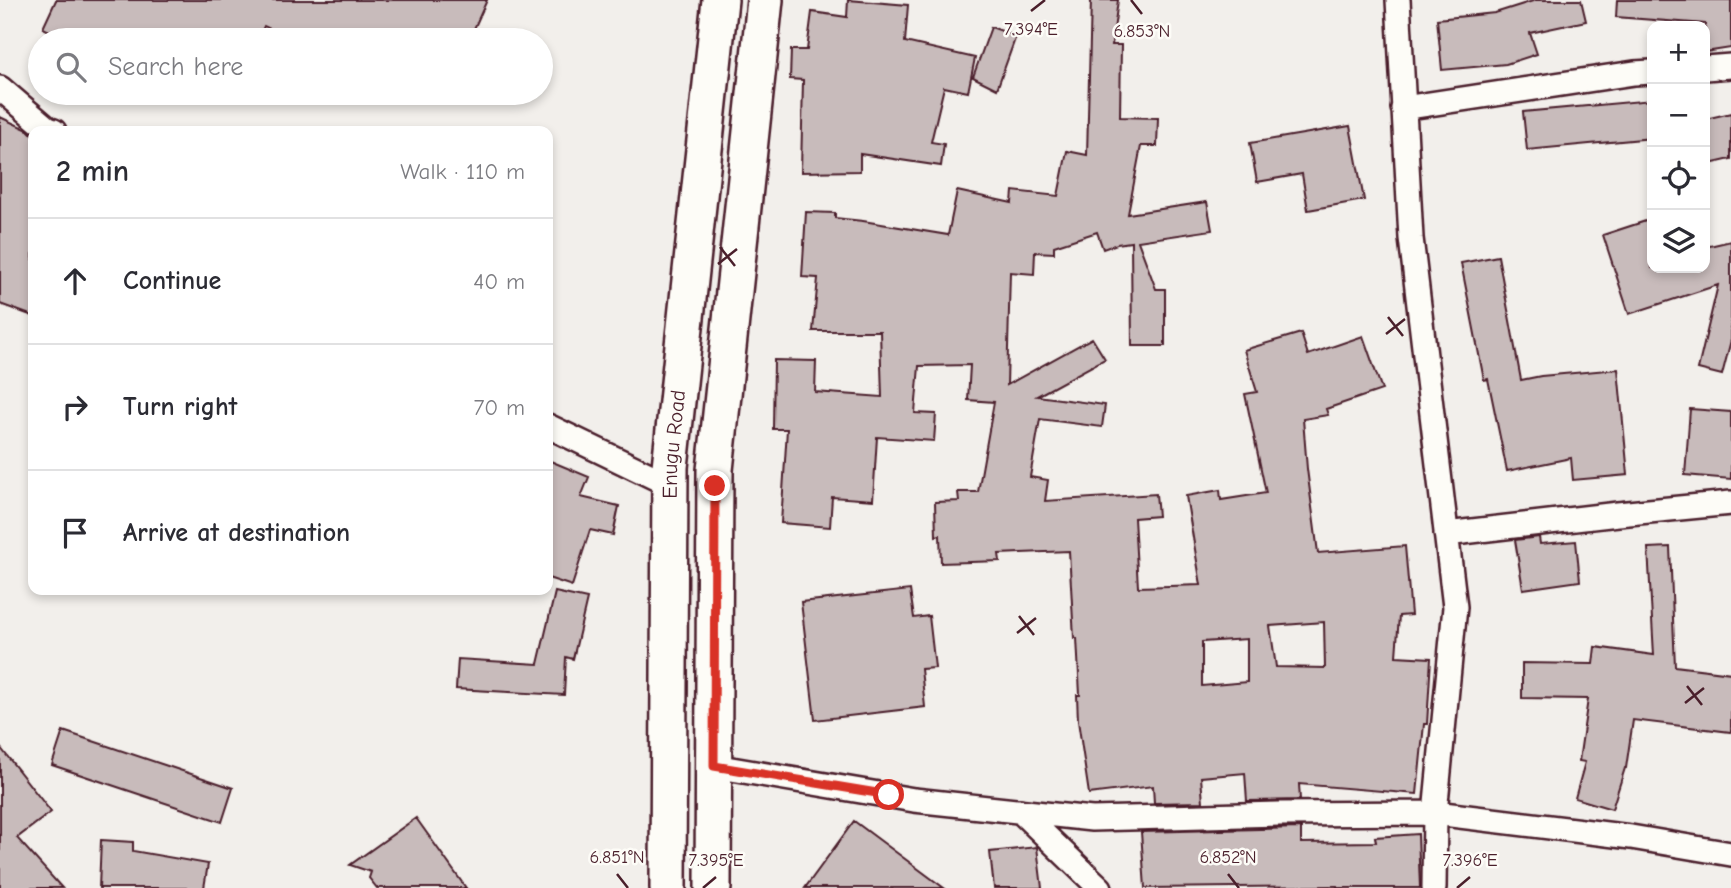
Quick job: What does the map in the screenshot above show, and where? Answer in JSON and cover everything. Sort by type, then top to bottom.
[{"type":"main road","name":"Enugu Road","points":[[668,888],[670,467],[720,0]]},
{"type":"main road","points":[[713,888],[715,470],[765,0]]},
{"type":"street","points":[[1398,0],[1411,237],[1455,607],[1435,813],[1434,888]]},
{"type":"street","points":[[1710,68],[1731,66]]},
{"type":"street","points":[[1403,108],[1647,72]]},
{"type":"street","points":[[0,88],[44,126]]},
{"type":"street","points":[[553,428],[670,485]]},
{"type":"street","points":[[1446,534],[1731,503]]},
{"type":"street","points":[[714,766],[914,800],[1092,819],[1435,813],[1631,837],[1731,854]]},
{"type":"street","points":[[1020,811],[1100,888]]},
{"type":"building","points":[[56,0],[487,0],[474,28],[43,28]]},
{"type":"building","points":[[848,0],[908,5],[905,42],[975,58],[968,92],[944,87],[931,142],[944,144],[941,166],[860,154],[860,171],[801,172],[803,80],[790,79],[791,50],[807,50],[812,12],[847,17]]},
{"type":"building","points":[[1091,0],[1118,0],[1112,45],[1121,45],[1120,117],[1158,118],[1157,146],[1141,146],[1128,214],[1207,202],[1212,230],[1138,241],[1156,289],[1165,289],[1165,346],[1132,346],[1131,242],[1103,249],[1097,232],[1054,246],[1054,253],[1035,252],[1034,274],[1010,272],[1007,385],[1092,338],[1105,359],[1037,396],[1105,405],[1102,427],[1040,419],[1030,477],[1048,480],[1045,501],[1156,494],[1158,516],[1134,518],[1138,587],[1201,585],[1186,496],[1220,490],[1221,500],[1266,493],[1245,394],[1257,392],[1244,350],[1301,333],[1308,355],[1363,336],[1382,390],[1326,409],[1328,415],[1303,419],[1307,469],[1318,553],[1405,546],[1411,615],[1399,616],[1396,656],[1431,658],[1427,724],[1424,724],[1417,794],[1299,784],[1300,800],[1247,801],[1245,773],[1201,777],[1203,802],[1154,803],[1153,786],[1089,794],[1078,721],[1077,695],[1080,695],[1077,638],[1074,638],[1069,551],[999,554],[1000,561],[941,563],[940,535],[936,536],[935,502],[959,501],[958,492],[978,492],[994,402],[968,400],[970,365],[919,366],[915,413],[936,414],[934,441],[877,437],[873,500],[832,497],[830,527],[781,523],[787,429],[773,429],[774,360],[816,361],[815,392],[882,397],[880,331],[813,331],[818,278],[802,277],[806,212],[835,213],[835,218],[948,235],[957,191],[1012,203],[1013,191],[1058,196],[1067,151],[1087,155]],"holes":[[[1324,622],[1325,668],[1276,667],[1270,626]],[[1247,639],[1247,682],[1202,686],[1202,642]]]},
{"type":"building","points":[[1536,0],[1581,0],[1586,21],[1530,33],[1537,54],[1506,64],[1442,70],[1437,19],[1495,13]]},
{"type":"building","points":[[1617,0],[1731,0],[1731,48],[1710,51],[1710,21],[1616,17]]},
{"type":"building","points":[[991,27],[1016,36],[997,89],[973,77]]},
{"type":"building","points":[[1647,100],[1647,138],[1527,150],[1523,112]]},
{"type":"building","points":[[1731,113],[1731,159],[1710,164],[1710,118]]},
{"type":"building","points":[[0,117],[28,130],[28,314],[0,304]]},
{"type":"building","points":[[1350,126],[1364,200],[1308,210],[1302,174],[1257,182],[1250,143]]},
{"type":"building","points":[[1647,221],[1647,273],[1710,273],[1710,246],[1731,241],[1731,340],[1722,375],[1698,369],[1718,285],[1629,314],[1603,235]]},
{"type":"building","points":[[1498,256],[1521,380],[1618,369],[1628,475],[1573,480],[1571,458],[1507,471],[1488,379],[1484,380],[1461,263]]},
{"type":"building","points":[[1690,409],[1731,412],[1731,479],[1685,475]]},
{"type":"building","points":[[553,462],[589,477],[581,497],[619,506],[613,535],[590,530],[572,586],[553,580]]},
{"type":"building","points":[[1539,537],[1540,544],[1576,541],[1580,581],[1523,589],[1515,540]]},
{"type":"building","points":[[1670,547],[1675,666],[1731,673],[1731,732],[1633,720],[1626,768],[1612,809],[1575,798],[1585,762],[1579,761],[1588,699],[1522,698],[1522,663],[1593,664],[1595,647],[1654,655],[1648,548]]},
{"type":"building","points":[[910,590],[914,618],[929,616],[935,668],[921,669],[925,707],[815,720],[801,602]]},
{"type":"building","points":[[555,592],[587,599],[573,659],[566,657],[564,695],[456,689],[458,659],[538,664]]},
{"type":"building","points":[[63,731],[233,788],[222,822],[52,765]]},
{"type":"building","points":[[0,747],[51,812],[17,838],[62,888],[0,888]]},
{"type":"building","points":[[416,818],[466,888],[377,888],[369,878],[371,872],[350,865]]},
{"type":"building","points":[[854,821],[944,888],[805,888]]},
{"type":"building","points":[[1301,828],[1301,843],[1376,842],[1375,837],[1418,834],[1420,888],[1145,888],[1141,832]]},
{"type":"building","points":[[101,840],[133,842],[133,851],[208,864],[204,888],[99,888]]},
{"type":"building","points":[[1037,847],[1042,888],[994,888],[990,852]]},
{"type":"route","points":[[715,486],[714,766],[889,795]]}]
